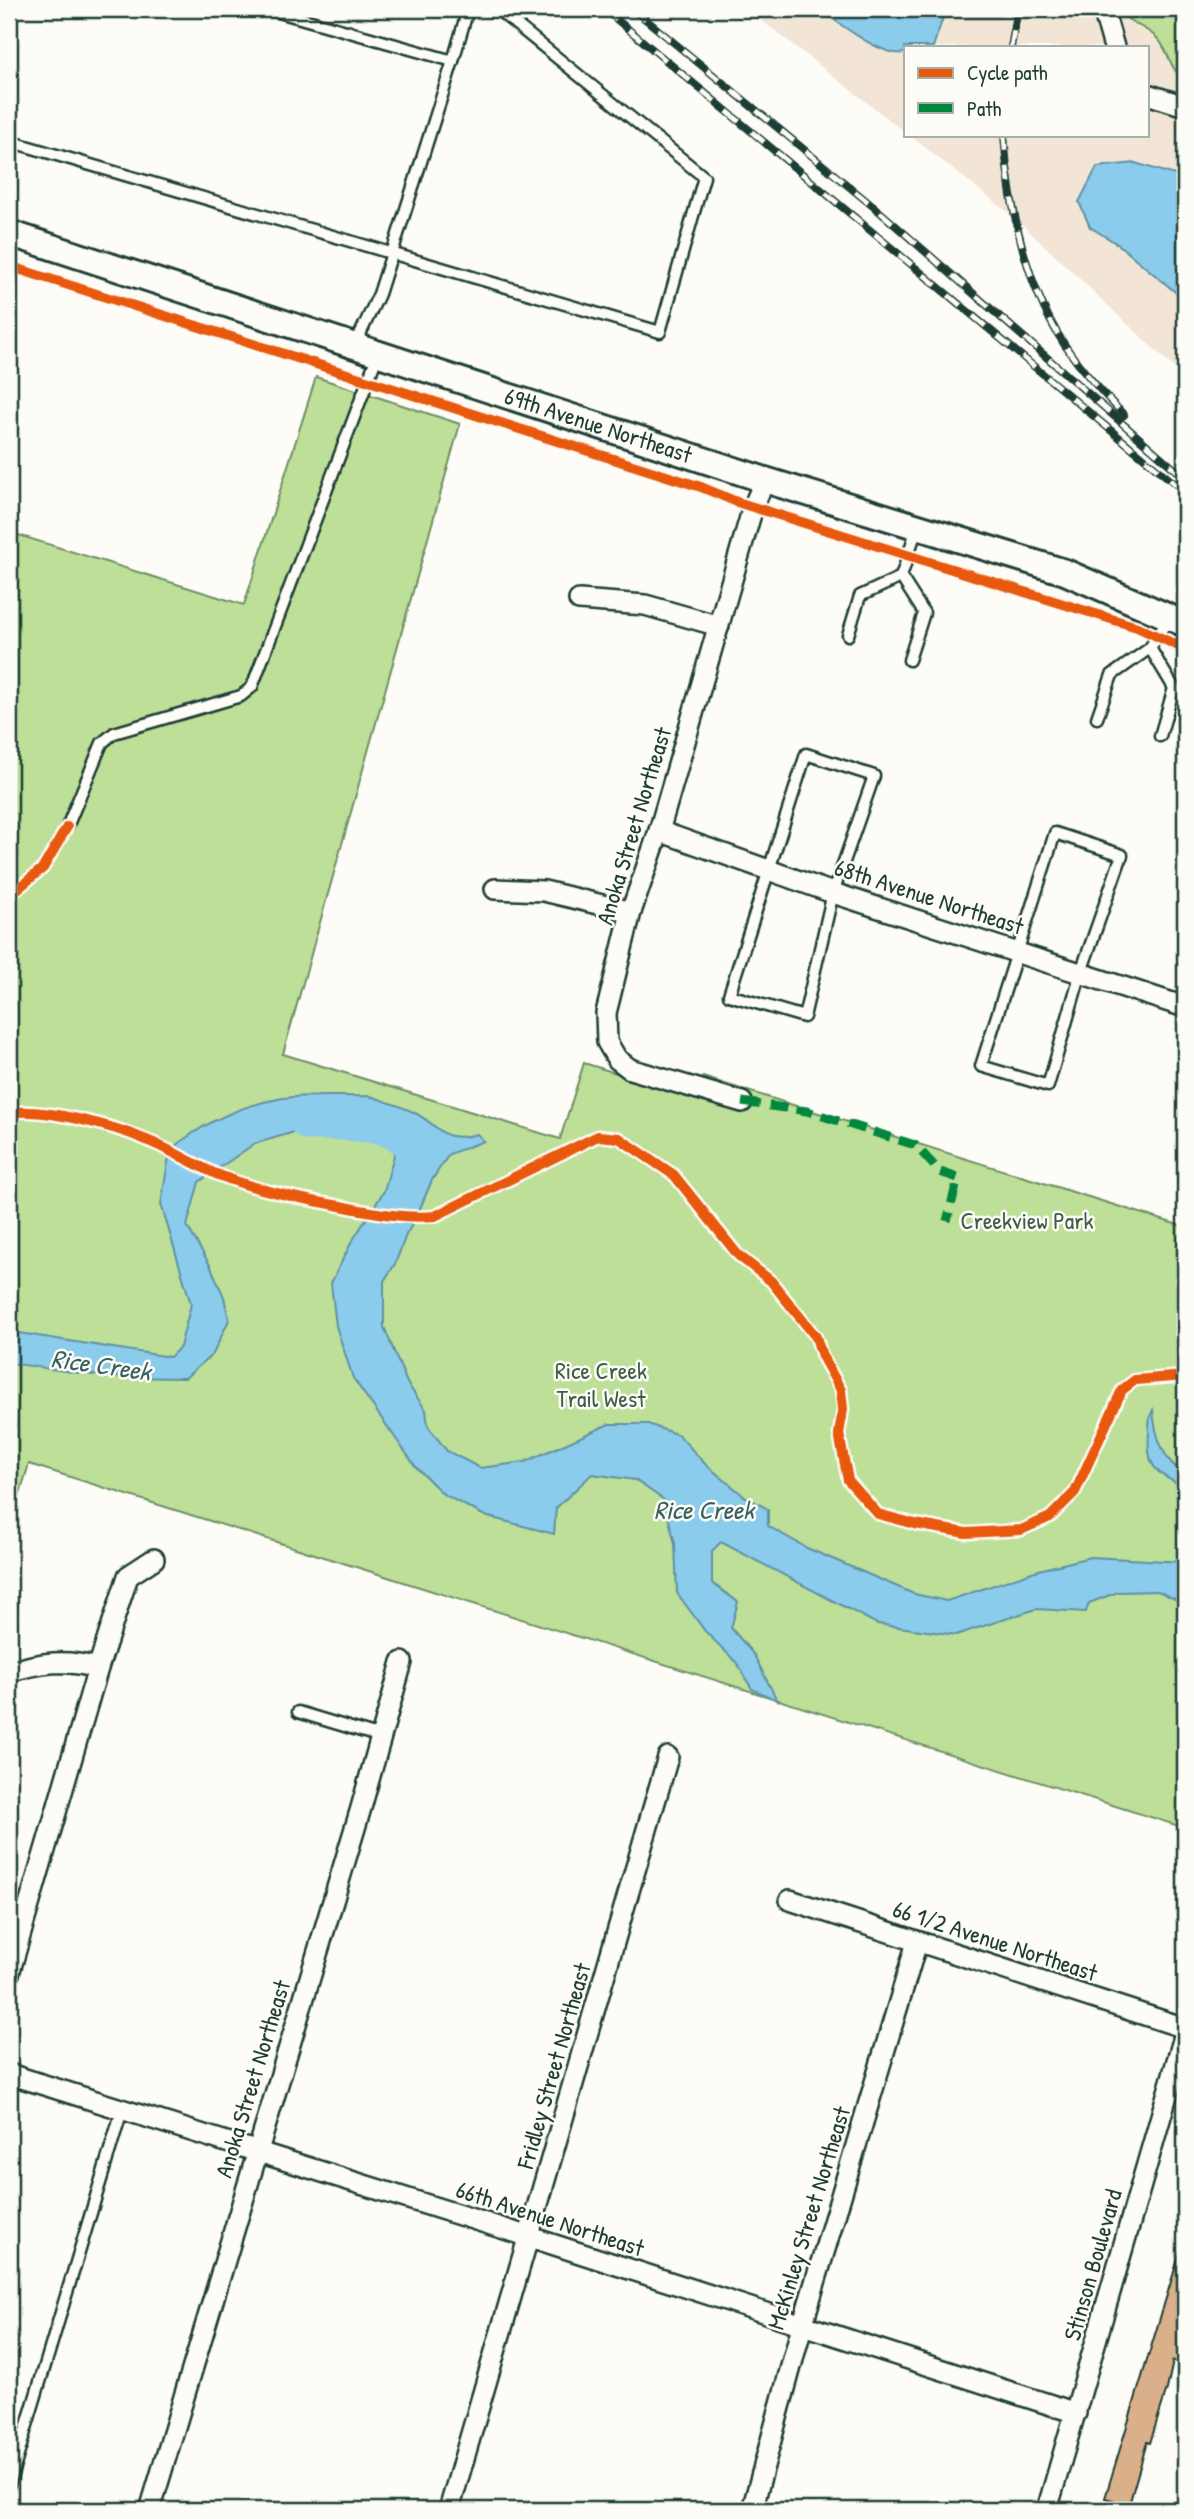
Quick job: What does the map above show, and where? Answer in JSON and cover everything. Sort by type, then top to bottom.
[{"type":"street","points":[[1103,9],[1114,46]]},
{"type":"street","points":[[1148,94],[1185,106]]},
{"type":"street","name":"69th Avenue Northeast","points":[[9,233],[765,480],[1065,572],[1177,622]]},
{"type":"street","name":"Anoka Street Northeast","points":[[742,1102],[631,1069],[617,1059],[607,1042],[606,1013],[631,912],[659,831],[753,507],[765,480]]},
{"type":"street","points":[[579,600],[645,605],[719,626]]},
{"type":"street","name":"68th Avenue Northeast","points":[[659,831],[833,893],[1185,1007]]},
{"type":"street","points":[[495,890],[544,891],[631,912]]},
{"type":"street","points":[[9,1974],[98,1668],[128,1576],[154,1559]]},
{"type":"street","points":[[9,1672],[47,1663],[76,1662],[98,1668]]},
{"type":"street","name":"Anoka Street Northeast","points":[[150,2510],[402,1662]]},
{"type":"street","name":"Fridley Street Northeast","points":[[449,2510],[668,1757]]},
{"type":"street","name":"66 1/2 Avenue Northeast","points":[[790,1900],[1185,2030]]},
{"type":"street","name":"McKinley Street Northeast","points":[[752,2510],[802,2326],[917,1942]]},
{"type":"street","name":"Stinson Boulevard","points":[[1047,2510],[1185,2030]]},
{"type":"street","name":"66th Avenue Northeast","points":[[9,2074],[530,2237],[1076,2413]]},
{"type":"lane","points":[[268,9],[453,61]]},
{"type":"lane","points":[[354,347],[379,295],[468,9]]},
{"type":"lane","points":[[9,141],[660,332],[704,177],[497,9]]},
{"type":"lane","points":[[67,827],[102,743],[114,733],[241,696],[252,687],[378,354]]},
{"type":"lane","points":[[848,635],[860,596],[901,577],[917,527]]},
{"type":"lane","points":[[901,577],[924,613],[909,660]]},
{"type":"lane","points":[[1097,718],[1112,675],[1150,648],[1177,622]]},
{"type":"lane","points":[[1150,648],[1174,688],[1160,736]]},
{"type":"lane","points":[[806,754],[874,776],[833,893],[804,1017],[729,995],[768,870],[806,754]]},
{"type":"lane","points":[[1055,833],[1122,855],[1081,972],[1048,1086],[981,1066],[1055,833]]},
{"type":"lane","points":[[298,1712],[381,1737]]},
{"type":"lane","points":[[9,2485],[122,2110]]},
{"type":"shaded area","points":[[747,9],[1117,9],[1123,18],[1157,38],[1177,75],[1185,79],[1185,378],[1014,217],[910,136],[1148,136],[1148,46],[904,46],[904,131]]},
{"type":"green space","points":[[1117,9],[1185,9],[1185,79],[1176,71],[1157,38]]},
{"type":"green space","name":"Rice Creek Trail West","points":[[316,377],[460,424],[283,1054],[560,1139],[584,1063],[696,1098],[703,1077],[1185,1227],[1185,1828],[29,1464],[12,1519],[9,1519],[9,532],[244,605]]},
{"type":"water","points":[[819,9],[946,9],[933,46],[904,46],[904,53],[895,53],[860,38]]},
{"type":"water","points":[[1135,163],[1185,178],[1185,300],[1119,245],[1090,227],[1079,202],[1097,167]]},
{"type":"water","name":"Rice Creek","points":[[304,1096],[370,1096],[423,1117],[448,1135],[455,1137],[477,1134],[484,1141],[449,1154],[432,1180],[395,1264],[384,1281],[384,1327],[407,1383],[426,1410],[428,1426],[447,1451],[480,1468],[525,1462],[609,1424],[648,1424],[679,1435],[705,1464],[744,1496],[768,1509],[768,1526],[807,1548],[914,1594],[947,1601],[1035,1571],[1090,1557],[1185,1562],[1185,1604],[1158,1591],[1118,1592],[1089,1603],[1086,1612],[1036,1609],[956,1635],[877,1624],[721,1542],[712,1551],[712,1583],[738,1602],[731,1628],[754,1655],[777,1700],[752,1689],[737,1663],[705,1631],[677,1593],[675,1544],[664,1500],[635,1480],[592,1474],[556,1508],[554,1534],[485,1516],[443,1494],[416,1467],[353,1378],[336,1326],[331,1283],[351,1243],[384,1191],[396,1148],[384,1127],[349,1123],[301,1130],[254,1144],[199,1182],[187,1226],[210,1265],[224,1297],[229,1320],[213,1354],[185,1378],[107,1377],[9,1363],[9,1328],[19,1333],[170,1357],[180,1347],[191,1304],[161,1204],[170,1150],[223,1116],[252,1105]]},
{"type":"water","points":[[1153,1410],[1162,1447],[1171,1462],[1185,1473],[1185,1487],[1160,1473],[1151,1461],[1148,1444]]},
{"type":"building","points":[[1181,2249],[1185,2249],[1185,2321],[1179,2344],[1185,2346],[1185,2350],[1182,2363],[1173,2361],[1167,2389],[1150,2443],[1147,2442],[1129,2505],[1105,2498]]},
{"type":"waterway","name":"Rice Creek","points":[[308,1123],[349,1123],[384,1127],[419,1146]]},
{"type":"railway","points":[[604,9],[1185,492]]},
{"type":"railway","points":[[633,9],[880,212],[1185,478]]},
{"type":"railway","points":[[1011,46],[1018,9]]},
{"type":"railway","points":[[1004,136],[1016,221],[1032,278],[1043,305],[1077,362],[1124,415]]},
{"type":"marked path","points":[[742,1102],[807,1111],[915,1145],[940,1172],[958,1178],[947,1221]]},
{"type":"cycle path","points":[[9,266],[701,487],[737,502],[1137,627],[1185,649]]},
{"type":"cycle path","points":[[9,896],[43,868],[67,827]]},
{"type":"cycle path","points":[[9,1113],[58,1115],[97,1123],[144,1139],[216,1174],[246,1185],[324,1203],[411,1217],[435,1216],[598,1136],[619,1138],[674,1175],[738,1255],[771,1281],[816,1337],[822,1356],[841,1390],[843,1409],[839,1434],[848,1480],[878,1514],[915,1524],[966,1533],[1021,1530],[1050,1517],[1075,1492],[1122,1390],[1135,1380],[1185,1376]]},
{"type":"park label","name":"Creekview Park","points":[[1027,1221]]}]
